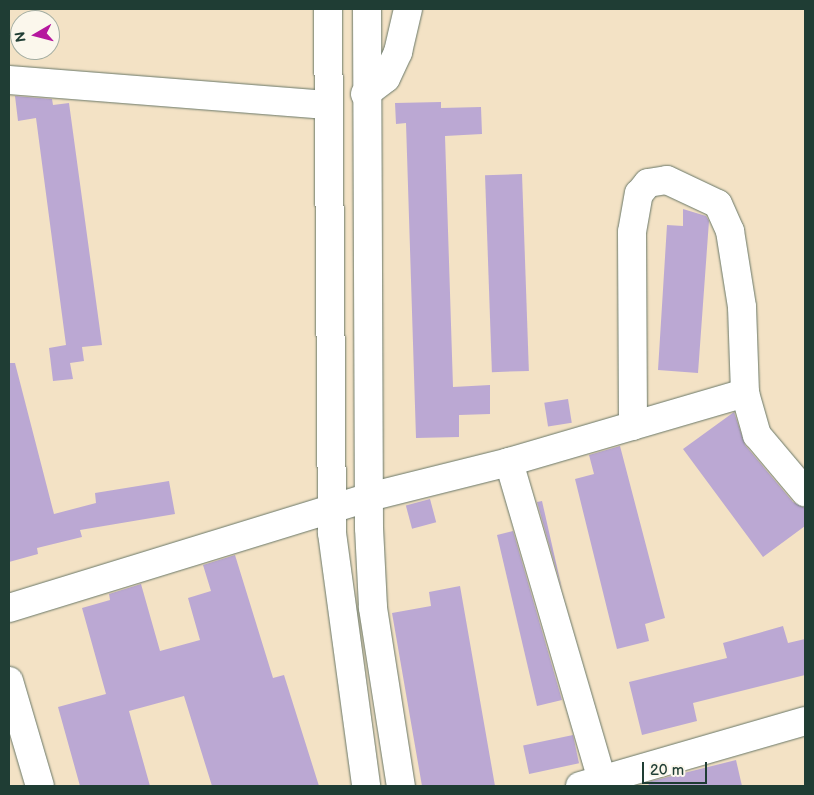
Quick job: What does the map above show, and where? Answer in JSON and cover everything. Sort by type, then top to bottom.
[{"type":"street","points":[[328,9],[327,105],[332,511],[341,605],[366,786]]},
{"type":"street","points":[[367,9],[365,94],[369,497],[373,608],[401,786]]},
{"type":"street","points":[[365,94],[386,78],[398,52],[408,9]]},
{"type":"street","points":[[10,75],[327,105]]},
{"type":"street","points":[[633,426],[632,232],[639,194],[648,183],[667,180],[718,204],[730,232],[742,308],[745,392],[757,435],[805,492]]},
{"type":"street","points":[[9,608],[332,511],[369,497],[509,462],[745,392]]},
{"type":"street","points":[[509,462],[596,784],[805,721]]},
{"type":"street","points":[[9,681],[40,786]]},
{"type":"building","points":[[15,96],[52,99],[53,105],[69,103],[102,345],[82,347],[84,361],[70,363],[73,379],[53,381],[49,348],[66,345],[36,118],[18,121]]},
{"type":"building","points":[[441,102],[441,108],[481,107],[482,134],[445,136],[453,387],[490,385],[490,414],[459,415],[459,437],[416,438],[406,123],[396,124],[395,103]]},
{"type":"building","points":[[522,174],[529,371],[492,372],[485,175]]},
{"type":"building","points":[[683,209],[706,216],[709,221],[698,373],[658,370],[667,225],[683,226]]},
{"type":"building","points":[[9,363],[15,363],[54,514],[96,503],[95,493],[169,481],[175,514],[80,530],[82,537],[37,548],[38,554],[9,562]]},
{"type":"building","points":[[568,399],[572,423],[548,426],[544,403]]},
{"type":"building","points":[[734,412],[745,445],[793,502],[805,508],[805,526],[763,557],[683,449]]},
{"type":"building","points":[[620,446],[665,618],[645,624],[649,641],[617,649],[575,479],[594,474],[589,455]]},
{"type":"building","points":[[430,499],[436,522],[412,529],[406,505]]},
{"type":"building","points":[[542,501],[562,589],[537,502]]},
{"type":"building","points":[[513,531],[562,700],[537,706],[497,535]]},
{"type":"building","points":[[235,555],[273,678],[284,675],[319,786],[212,786],[184,696],[129,711],[150,786],[80,786],[58,707],[106,694],[82,608],[110,600],[109,594],[141,584],[160,651],[200,640],[188,598],[211,591],[203,565]]},
{"type":"building","points":[[460,586],[495,786],[422,786],[392,613],[431,606],[429,592]]},
{"type":"building","points":[[783,626],[788,643],[805,639],[805,675],[693,703],[697,721],[642,735],[629,682],[727,658],[723,643]]},
{"type":"building","points":[[573,735],[579,763],[529,774],[523,746]]},
{"type":"building","points":[[736,760],[742,786],[649,786],[648,782]]}]
